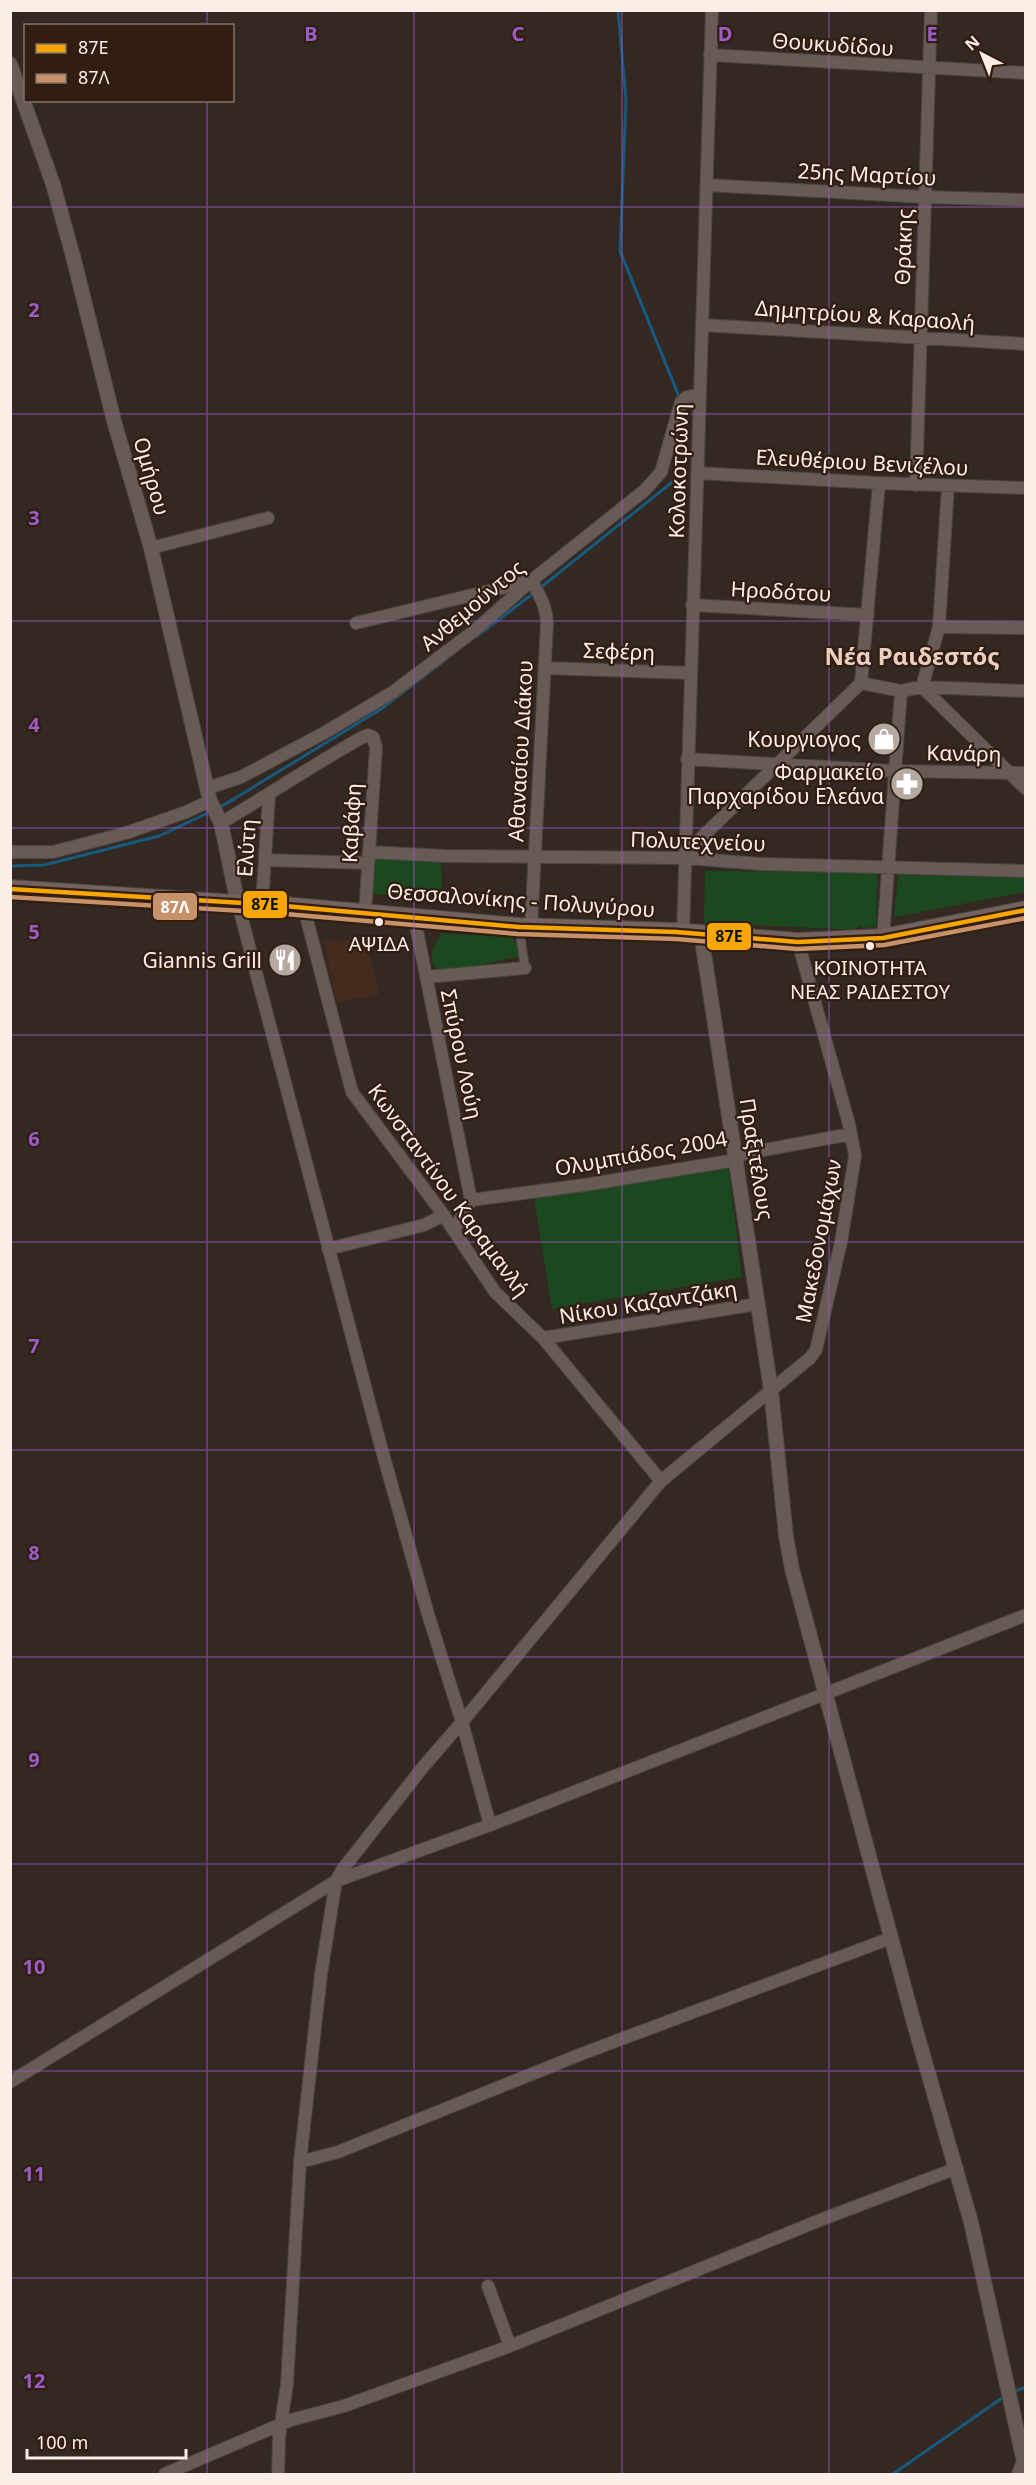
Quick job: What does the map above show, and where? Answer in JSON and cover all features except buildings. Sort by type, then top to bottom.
[{"type":"main road","name":"Θεσσαλονίκης - Πολυγύρου","points":[[10,889],[262,904],[525,927],[692,934],[798,942],[883,938],[1026,910]]},
{"type":"street","name":"Κολοκοτρώνη","points":[[692,934],[685,858],[687,759],[712,10]]},
{"type":"street","name":"Θράκης","points":[[916,485],[931,10]]},
{"type":"street","name":"Θουκυδίδου","points":[[710,56],[930,70],[1026,73]]},
{"type":"street","name":"Ομήρου","points":[[10,64],[53,184],[114,421],[151,548],[209,794],[221,824],[238,904]]},
{"type":"street","name":"25ης Μαρτίου","points":[[707,184],[925,197],[1026,200]]},
{"type":"street","name":"Δημητρίου & Καραολή","points":[[702,325],[1026,344]]},
{"type":"street","name":"Ανθεμούντος","points":[[10,852],[53,852],[135,830],[186,812],[209,794],[324,733],[393,692],[474,631],[531,581],[617,513],[661,472],[681,402],[687,396],[700,394]]},
{"type":"street","name":"Ελευθέριου Βενιζέλου","points":[[697,473],[916,485],[1026,488]]},
{"type":"street","points":[[685,858],[700,838],[861,683],[879,483]]},
{"type":"street","points":[[922,687],[939,627],[948,486]]},
{"type":"street","points":[[151,548],[268,518]]},
{"type":"street","points":[[356,623],[531,581]]},
{"type":"street","name":"Αθανασίου Διάκου","points":[[525,927],[534,856],[546,668],[544,659],[548,623],[546,610],[531,581]]},
{"type":"street","name":"Ηροδότου","points":[[692,605],[868,615]]},
{"type":"street","points":[[939,627],[1026,628]]},
{"type":"street","name":"Σεφέρη","points":[[546,668],[690,673]]},
{"type":"street","points":[[861,683],[902,691],[922,687],[1026,691]]},
{"type":"street","points":[[922,687],[1026,789]]},
{"type":"street","points":[[883,938],[894,771],[902,691]]},
{"type":"street","name":"Καβάφη","points":[[269,795],[306,769],[361,738],[368,735],[373,737],[376,747],[365,913]]},
{"type":"street","name":"Κανάρη","points":[[687,759],[894,771],[1026,773]]},
{"type":"street","points":[[221,824],[269,795]]},
{"type":"street","name":"Ελύτη","points":[[262,904],[269,795]]},
{"type":"street","name":"Πολυτεχνείου","points":[[265,860],[446,856],[685,858],[761,864],[1026,871]]},
{"type":"street","points":[[238,904],[328,1250],[428,1614],[462,1722],[490,1826]]},
{"type":"street","name":"Κωνσταντίνου Καραμανλή","points":[[306,909],[352,1092],[444,1215],[495,1292],[543,1338],[661,1481]]},
{"type":"street","name":"Σπύρου Λούη","points":[[414,916],[471,1200]]},
{"type":"street","points":[[426,977],[525,968],[525,927]]},
{"type":"street","name":"Πραξιτέλους","points":[[692,934],[736,1160],[771,1390],[786,1536],[792,1569],[824,1695],[971,2222],[1023,2468]]},
{"type":"street","name":"Μακεδονομάχων","points":[[336,1881],[342,1870],[423,1767],[661,1481],[810,1358],[816,1350],[841,1242],[855,1156],[798,942]]},
{"type":"street","name":"Ολυμπιάδος 2004","points":[[471,1200],[584,1185],[736,1160],[742,1154],[851,1134]]},
{"type":"street","points":[[454,1230],[471,1200]]},
{"type":"street","points":[[328,1250],[424,1225],[444,1215]]},
{"type":"street","name":"Νίκου Καζαντζάκη","points":[[543,1338],[758,1304]]},
{"type":"street","points":[[10,2082],[336,1881],[490,1826],[1026,1615]]},
{"type":"street","points":[[278,2475],[279,2437],[287,2384],[300,2162],[321,1974],[336,1881]]},
{"type":"street","points":[[300,2162],[338,2152],[584,2053],[891,1938]]},
{"type":"street","points":[[165,2475],[282,2425],[344,2406],[510,2346],[823,2219],[957,2168]]},
{"type":"street","points":[[488,2286],[510,2346]]},
{"type":"shaded area","points":[[324,940],[367,941],[379,995],[336,1002]]},
{"type":"green space","points":[[371,858],[441,862],[442,895],[371,894]]},
{"type":"green space","points":[[705,871],[878,872],[876,927],[862,928],[861,926],[854,929],[839,929],[704,923]]},
{"type":"green space","points":[[898,875],[1025,878],[1025,892],[894,917]]},
{"type":"green space","points":[[442,933],[510,937],[518,944],[520,956],[441,974],[433,964],[432,954]]},
{"type":"green space","points":[[728,1164],[742,1277],[552,1309],[534,1198]]},
{"type":"waterway","points":[[618,10],[626,100],[620,251],[680,399]]},
{"type":"waterway","points":[[540,588],[676,479],[680,426]]},
{"type":"waterway","points":[[476,637],[535,592]]},
{"type":"waterway","points":[[219,808],[381,709],[449,657]]},
{"type":"waterway","points":[[10,866],[44,865],[159,836],[210,812]]},
{"type":"waterway","points":[[1013,2392],[1026,2387]]},
{"type":"waterway","points":[[893,2474],[1005,2396]]},
{"type":"transit line","name":"87Ε","points":[[10,889],[262,904],[519,927],[676,932],[798,942],[883,938],[1026,910]]},
{"type":"transit line","name":"87Λ","points":[[10,897],[262,912],[518,934],[676,939],[797,949],[884,945],[1026,918]]},
{"type":"place","name":"Κουργιογος","points":[[884,739]]},
{"type":"place","name":"Φαρμακείο Παρχαρίδου Ελεάνα","points":[[907,784]]},
{"type":"place","name":"ΑΨΙΔΑ","points":[[379,922]]},
{"type":"place","name":"ΚΟΙΝΟΤΗΤΑ ΝΕΑΣ ΡΑΙΔΕΣΤΟΥ","points":[[870,946]]},
{"type":"place","name":"Giannis Grill","points":[[285,960]]},
{"type":"district","name":"Νέα Ραιδεστός","points":[[912,655]]}]
